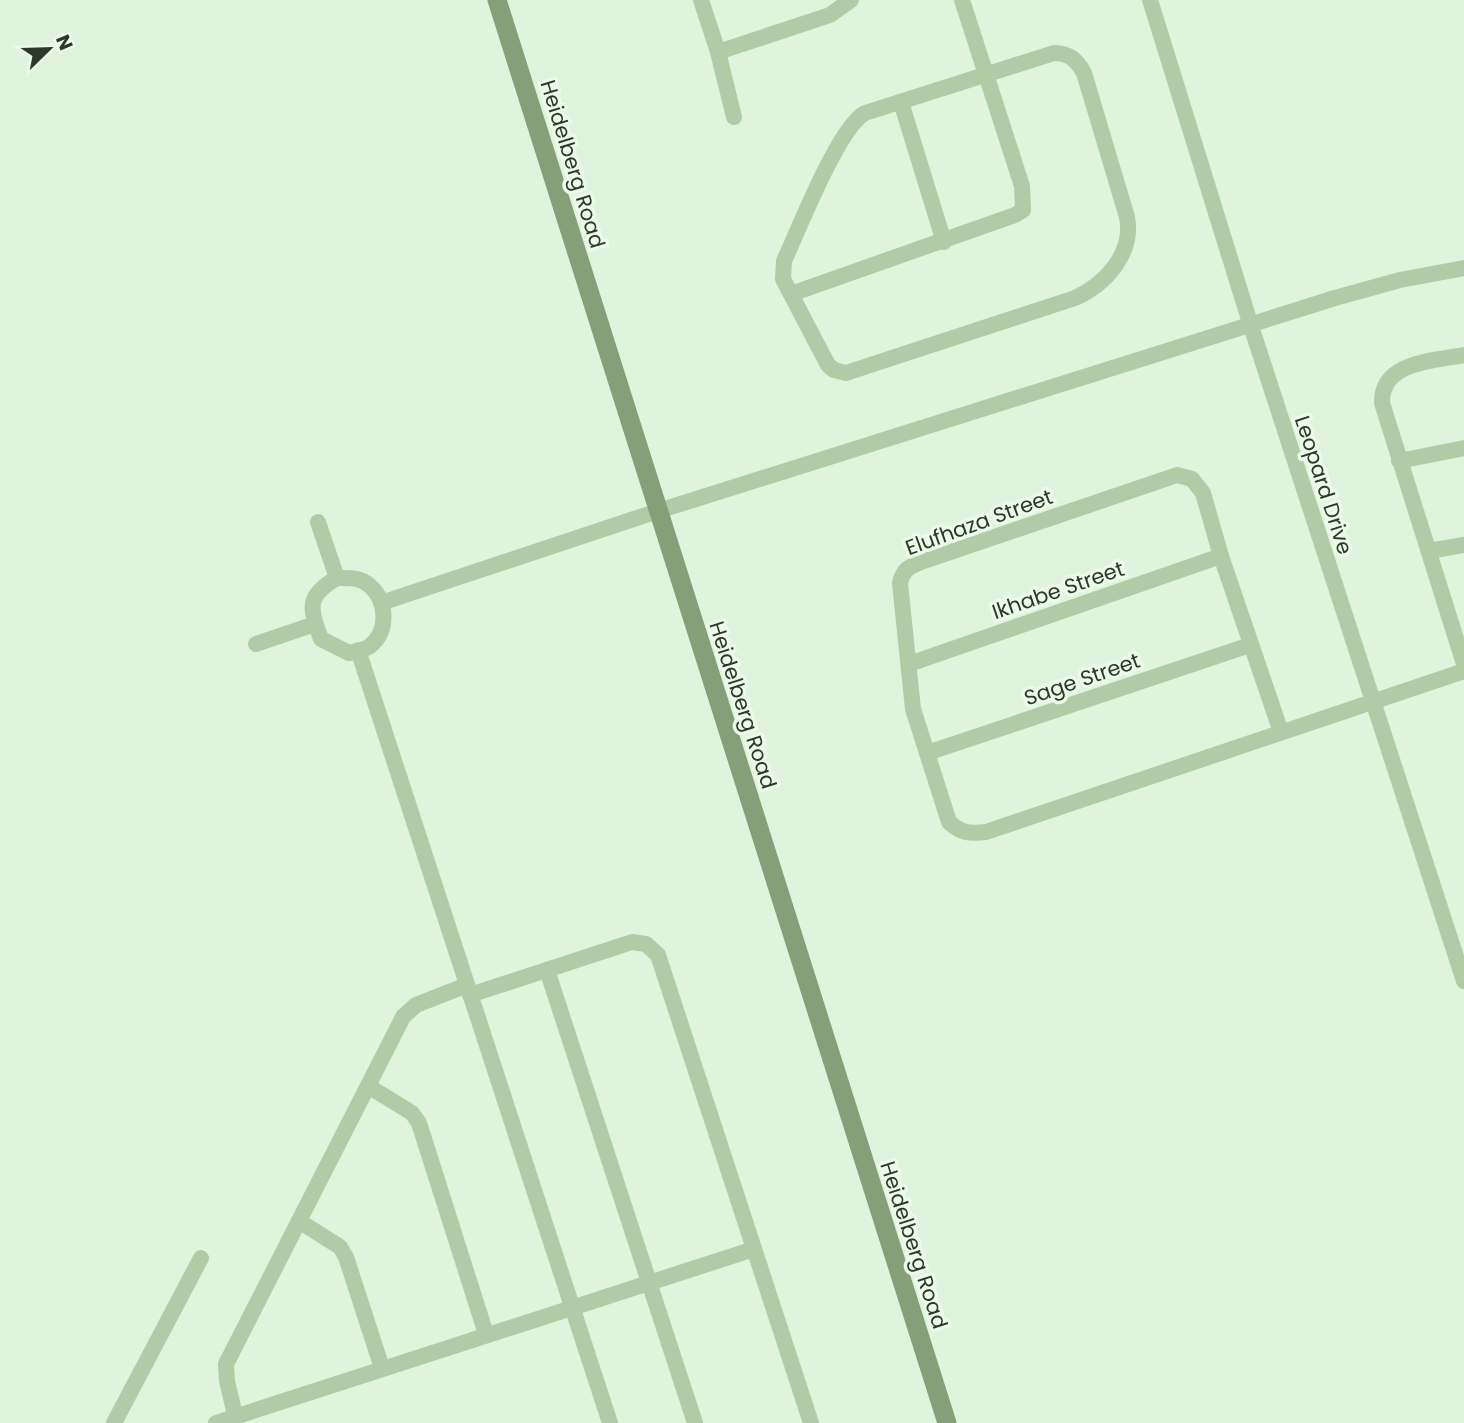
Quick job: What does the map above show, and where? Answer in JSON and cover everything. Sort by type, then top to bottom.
[{"type":"main road","name":"Heidelberg Road","points":[[497,0],[947,1423]]},
{"type":"street","points":[[701,0],[719,52],[734,117]]},
{"type":"street","points":[[719,52],[830,15],[851,0]]},
{"type":"street","points":[[791,294],[944,242],[1023,210],[1021,186],[962,0]]},
{"type":"street","name":"Leopard Drive","points":[[1150,0],[1251,326],[1464,981]]},
{"type":"street","points":[[1054,53],[1063,53],[1079,63],[1089,88],[1129,227],[1129,239],[1124,251],[1103,280],[1075,298],[846,373],[834,370],[828,365],[783,279],[785,261],[838,145],[857,117],[985,74],[1054,53]]},
{"type":"street","points":[[901,102],[944,242]]},
{"type":"street","points":[[381,603],[658,511],[1371,287],[1464,268]]},
{"type":"street","points":[[1464,355],[1403,369],[1391,375],[1381,390],[1381,404],[1464,664]]},
{"type":"street","points":[[1399,461],[1464,448]]},
{"type":"street","name":"Elufhaza Street","points":[[1280,732],[1199,487],[1187,477],[1177,475],[909,566],[903,573],[900,583],[913,709],[949,821],[959,831],[971,834],[985,832],[1464,671]]},
{"type":"street","points":[[318,522],[337,578]]},
{"type":"street","points":[[1429,551],[1464,545]]},
{"type":"street","name":"Ikhabe Street","points":[[909,664],[1221,556]]},
{"type":"street","points":[[337,578],[357,578],[370,586],[381,603],[385,620],[381,634],[369,647],[349,653],[321,639],[311,613],[322,587],[337,578]]},
{"type":"street","points":[[256,644],[315,624]]},
{"type":"street","name":"Sage Street","points":[[927,753],[1250,645]]},
{"type":"street","points":[[358,650],[610,1423]]},
{"type":"street","points":[[235,1415],[226,1364],[402,1017],[416,1005],[548,970],[632,942],[646,944],[658,955],[811,1423]]},
{"type":"street","points":[[548,970],[695,1423]]},
{"type":"street","points":[[368,1086],[412,1113],[419,1123],[486,1334]]},
{"type":"street","points":[[299,1221],[340,1247],[346,1257],[382,1368]]},
{"type":"street","points":[[216,1423],[754,1249]]},
{"type":"street","points":[[114,1423],[201,1258]]}]
